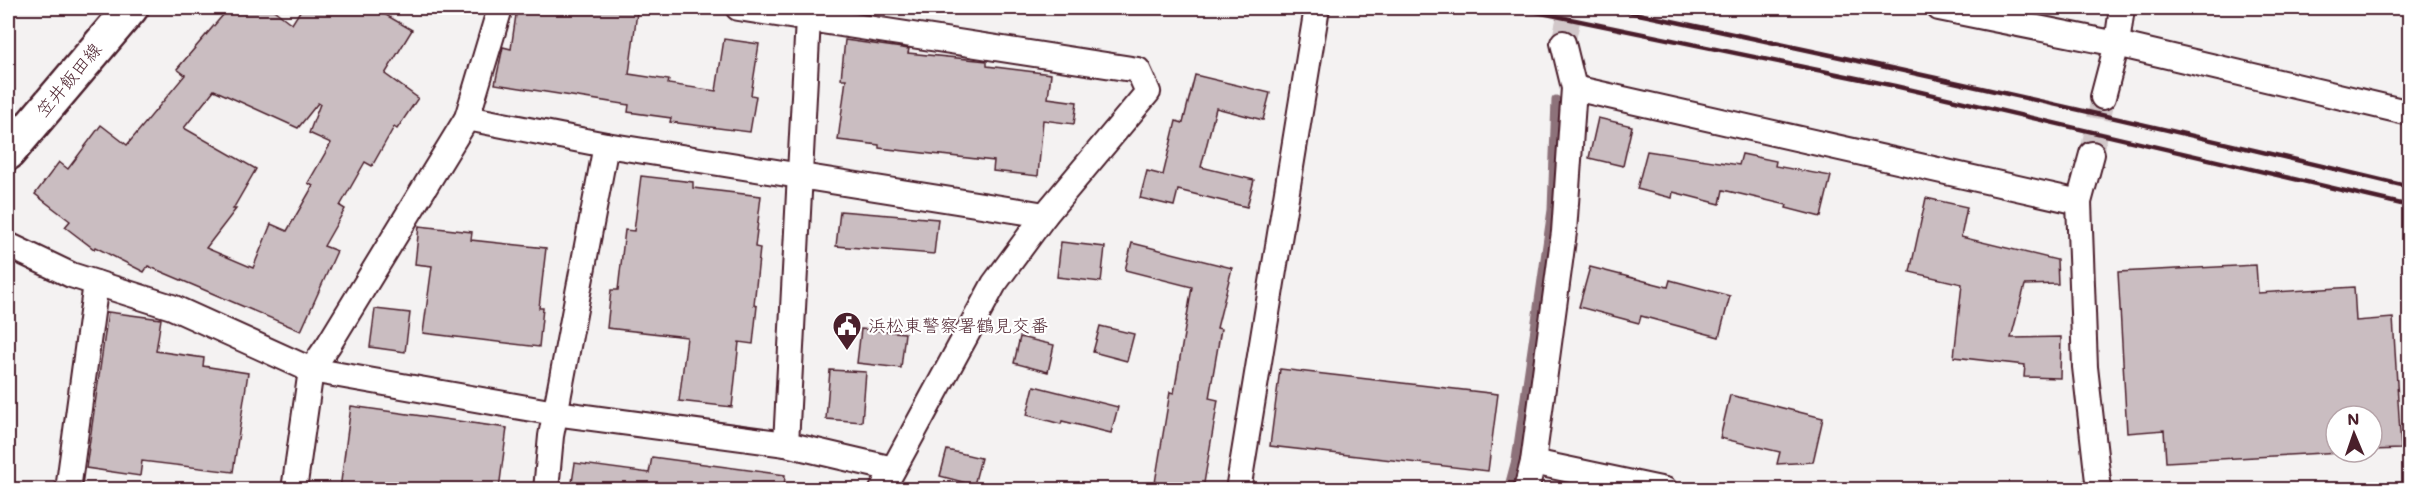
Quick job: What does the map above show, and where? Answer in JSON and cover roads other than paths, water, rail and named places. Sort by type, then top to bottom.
[{"type":"main road","name":"笠井飯田線","points":[[8,153],[131,8]]},
{"type":"street","points":[[294,489],[311,370],[467,118],[500,8]]},
{"type":"street","points":[[8,245],[71,275],[172,307],[311,370],[555,413],[786,444],[887,479],[994,284],[1045,214],[1148,92],[1138,70],[738,8]]},
{"type":"street","points":[[1238,489],[1317,8]]},
{"type":"street","points":[[1939,8],[2117,44],[2409,113]]},
{"type":"street","points":[[2103,97],[2117,44],[2122,8]]},
{"type":"street","points":[[786,444],[808,19]]},
{"type":"street","points":[[1526,489],[1533,462],[1564,232],[1574,88],[1563,43]]},
{"type":"street","points":[[1574,88],[2079,202]]},
{"type":"street","points":[[467,118],[606,145],[1045,214]]},
{"type":"street","points":[[546,489],[555,413],[606,145]]},
{"type":"street","points":[[2092,154],[2079,202],[2085,367],[2099,489]]},
{"type":"street","points":[[68,489],[96,283]]},
{"type":"street","points":[[1533,462],[1665,489]]},
{"type":"waterway","points":[[1508,490],[1516,460],[1552,210],[1556,100]]},
{"type":"tunnel","points":[[1563,43],[1571,8]]},
{"type":"tunnel","points":[[2092,154],[2103,97]]},
{"type":"railway","points":[[1517,8],[1895,86],[2410,206]]},
{"type":"railway","points":[[1610,8],[2010,95],[2410,187]]},
{"type":"place","name":"浜松東警察署鶴見交番","points":[[847,352]]}]
